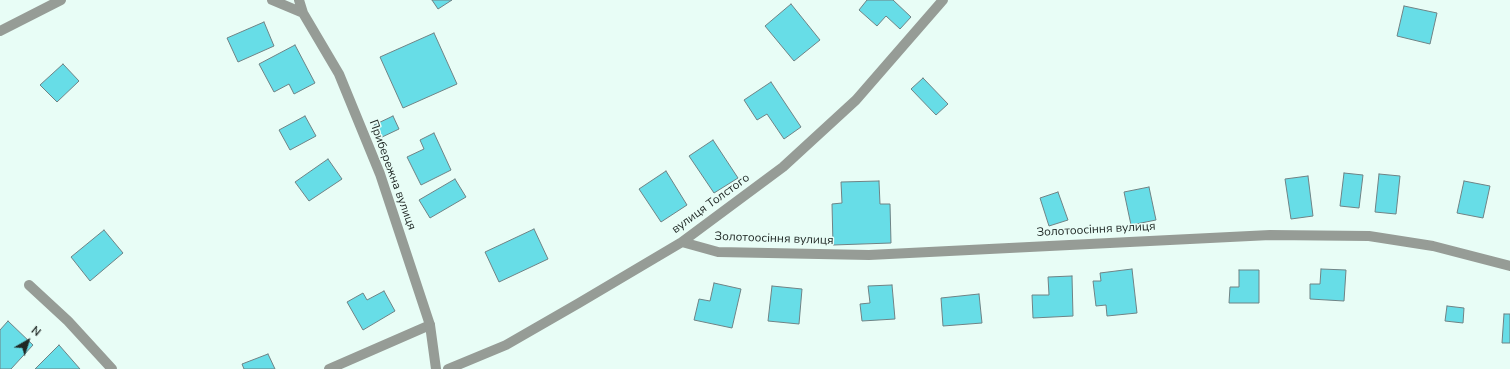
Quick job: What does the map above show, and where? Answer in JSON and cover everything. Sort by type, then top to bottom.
[{"type":"street","points":[[0,31],[61,0]]},
{"type":"street","points":[[272,0],[303,13]]},
{"type":"street","name":"Прибережна вулиця","points":[[299,0],[303,13],[339,74],[377,167],[430,325],[436,369]]},
{"type":"street","name":"вулиця Толстого","points":[[448,369],[506,344],[682,242],[784,167],[850,106],[943,0]]},
{"type":"street","name":"Золотоосіння вулиця","points":[[682,242],[718,252],[869,255],[1270,235],[1369,236],[1433,246],[1510,266]]},
{"type":"street","points":[[29,285],[68,321],[112,369]]},
{"type":"street","points":[[329,369],[430,325]]},
{"type":"building","points":[[432,0],[452,0],[438,9]]},
{"type":"building","points":[[867,0],[893,0],[911,17],[900,29],[886,16],[877,26],[859,10]]},
{"type":"building","points":[[791,4],[820,40],[794,61],[765,26]]},
{"type":"building","points":[[1404,6],[1437,13],[1430,44],[1397,36]]},
{"type":"building","points":[[264,22],[274,46],[238,62],[227,38]]},
{"type":"building","points":[[434,33],[457,84],[403,108],[380,57]]},
{"type":"building","points":[[295,45],[315,83],[294,94],[289,84],[274,92],[259,64]]},
{"type":"building","points":[[63,64],[79,81],[57,102],[40,85]]},
{"type":"building","points":[[923,78],[948,104],[936,115],[911,89]]},
{"type":"building","points":[[771,82],[801,127],[784,139],[767,114],[757,120],[744,100]]},
{"type":"building","points":[[305,116],[316,136],[290,150],[279,130]]},
{"type":"building","points":[[393,116],[399,129],[380,138],[374,125]]},
{"type":"building","points":[[434,133],[451,170],[421,185],[407,157],[424,149],[420,140]]},
{"type":"building","points":[[713,140],[738,178],[714,193],[689,156]]},
{"type":"building","points":[[328,159],[342,179],[309,201],[295,182]]},
{"type":"building","points":[[666,171],[687,205],[661,222],[639,189]]},
{"type":"building","points":[[1344,173],[1363,175],[1359,208],[1340,206]]},
{"type":"building","points":[[1379,174],[1400,176],[1396,214],[1375,212]]},
{"type":"building","points":[[1308,176],[1313,216],[1291,219],[1285,179]]},
{"type":"building","points":[[455,179],[466,197],[430,218],[419,200]]},
{"type":"building","points":[[879,181],[880,204],[890,204],[891,243],[833,245],[832,204],[842,203],[841,182]]},
{"type":"building","points":[[1464,181],[1490,186],[1483,218],[1457,213]]},
{"type":"building","points":[[1149,187],[1156,220],[1131,225],[1124,192]]},
{"type":"building","points":[[1058,192],[1068,220],[1049,226],[1040,198]]},
{"type":"building","points":[[534,229],[548,259],[499,282],[485,252]]},
{"type":"building","points":[[104,230],[123,253],[90,281],[71,257]]},
{"type":"building","points":[[1132,269],[1137,313],[1107,316],[1106,305],[1096,306],[1093,281],[1101,281],[1100,273]]},
{"type":"building","points":[[1321,269],[1346,270],[1344,301],[1310,299],[1310,284],[1320,284]]},
{"type":"building","points":[[1239,270],[1259,270],[1259,303],[1229,303],[1230,287],[1239,287]]},
{"type":"building","points":[[1072,276],[1073,316],[1033,318],[1032,295],[1049,295],[1048,277]]},
{"type":"building","points":[[714,283],[741,289],[732,328],[694,320],[699,299],[710,301]]},
{"type":"building","points":[[892,285],[895,319],[862,321],[860,304],[870,303],[868,286]]},
{"type":"building","points":[[772,286],[802,289],[799,324],[768,321]]},
{"type":"building","points":[[384,291],[395,311],[363,330],[347,302],[363,293],[367,300]]},
{"type":"building","points":[[979,294],[982,323],[943,326],[941,298]]},
{"type":"building","points":[[1447,306],[1464,308],[1463,323],[1445,321]]},
{"type":"building","points":[[1504,314],[1510,314],[1510,343],[1502,343]]},
{"type":"building","points":[[8,321],[33,345],[11,369],[0,369],[0,330]]},
{"type":"building","points":[[59,345],[80,369],[35,369]]},
{"type":"building","points":[[268,354],[275,369],[244,369],[242,364]]}]
